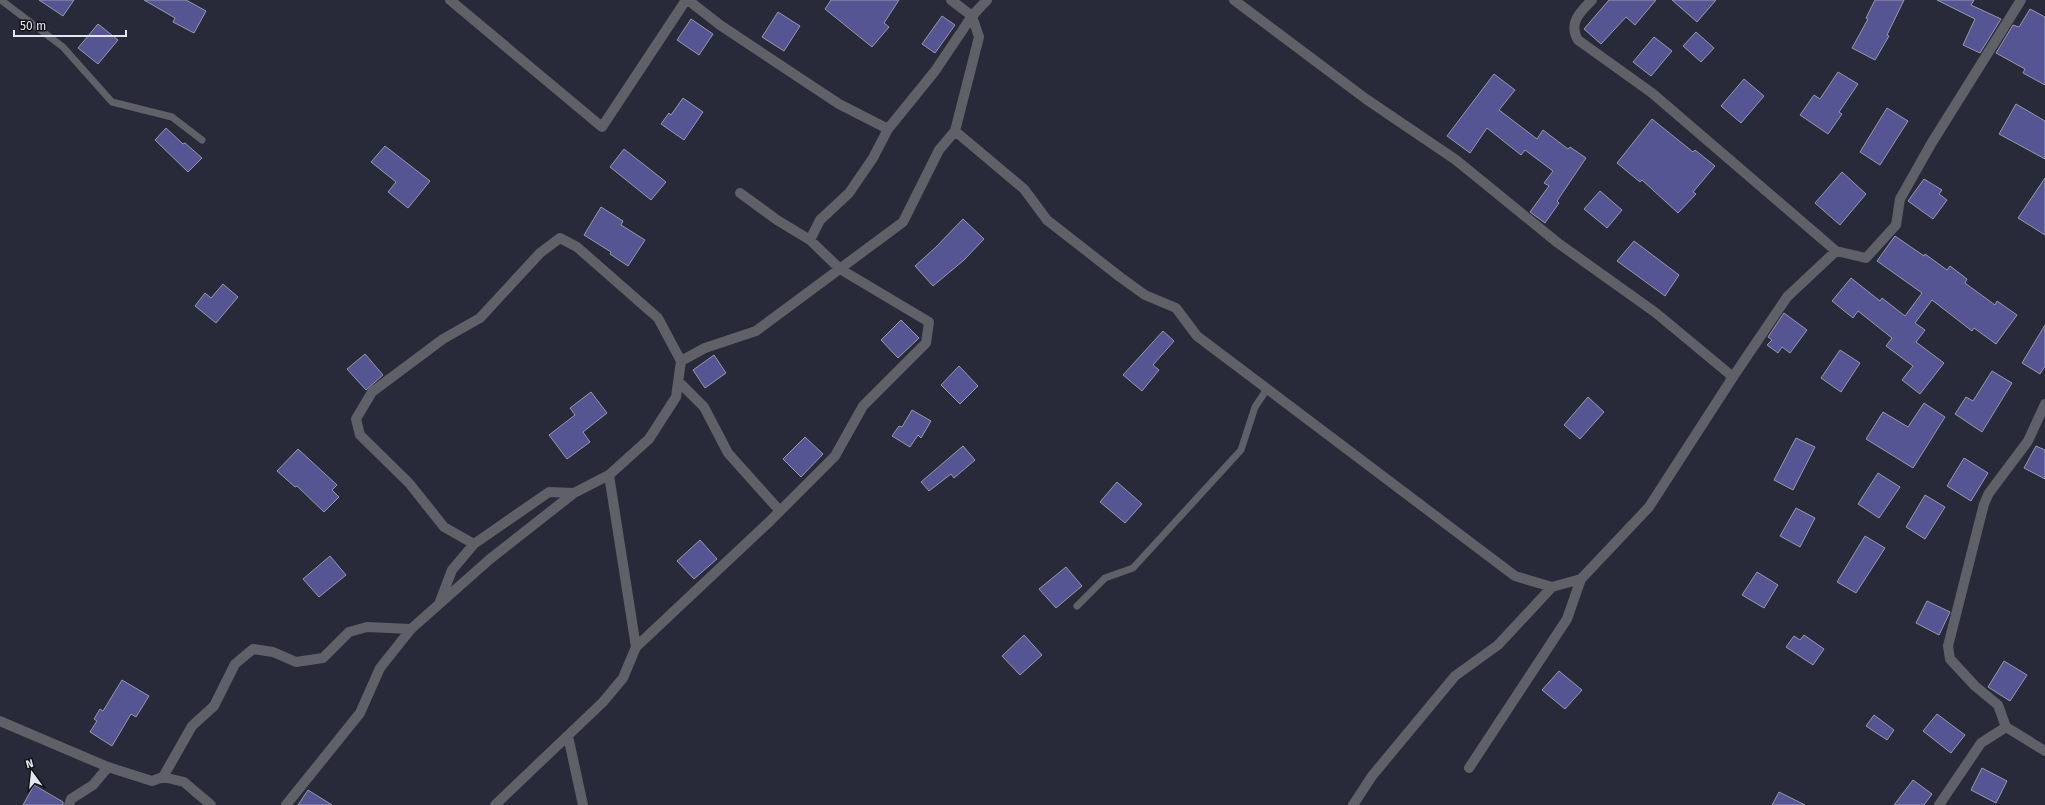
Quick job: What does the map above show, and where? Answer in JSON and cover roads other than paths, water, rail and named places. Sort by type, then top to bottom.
[{"type":"street","points":[[450,0],[602,127],[687,0],[839,104],[888,129]]},
{"type":"street","points":[[681,361],[705,348],[756,331],[903,222],[939,150],[955,131],[979,37],[972,16],[951,0]]},
{"type":"street","points":[[810,240],[820,220],[850,193],[873,158],[888,129],[935,71],[972,16],[987,0]]},
{"type":"street","points":[[1234,0],[1366,99],[1456,160],[1558,243],[1656,312],[1733,377]]},
{"type":"street","points":[[1592,0],[1579,13],[1574,23],[1574,33],[1578,40],[1652,93],[1836,251],[1866,258],[1896,226],[1900,199],[1931,144],[2021,0]]},
{"type":"street","points":[[955,131],[1024,190],[1047,220],[1145,295],[1176,308],[1197,336],[1515,576],[1552,587]]},
{"type":"street","points":[[495,805],[603,702],[623,678],[636,647],[780,511],[835,456],[863,406],[926,343],[929,322],[840,269],[810,240],[777,220],[740,193]]},
{"type":"street","points":[[286,805],[360,713],[380,668],[411,629],[439,606],[490,559],[574,492],[609,475],[649,439],[676,397],[681,361],[658,318],[577,248],[560,238],[540,252],[480,318],[443,339],[372,392],[356,419],[360,435],[409,483],[444,527],[474,544]]},
{"type":"street","points":[[1469,768],[1566,619],[1581,578],[1649,507],[1787,297],[1836,251]]},
{"type":"street","points":[[679,382],[704,407],[728,453],[780,511]]},
{"type":"street","points":[[2045,404],[2030,433],[2028,441],[1989,493],[1984,504],[1948,646],[1950,659],[1975,686],[1998,705],[2006,727],[2045,751]]},
{"type":"street","points":[[609,475],[636,647]]},
{"type":"street","points":[[439,606],[452,570],[474,544],[549,492],[574,492]]},
{"type":"street","points":[[1353,805],[1372,776],[1455,676],[1498,645],[1552,587],[1581,578]]},
{"type":"street","points":[[164,777],[192,726],[214,706],[235,664],[253,649],[273,652],[296,662],[323,658],[349,632],[367,627],[411,629]]},
{"type":"street","points":[[0,721],[108,767],[152,781],[164,777],[184,782],[211,805]]},
{"type":"street","points":[[1939,805],[1981,743],[2006,727]]},
{"type":"street","points":[[568,736],[584,805]]},
{"type":"street","points":[[69,805],[72,799],[93,785],[108,767]]},
{"type":"lane","points":[[2,0],[63,47],[112,102],[172,117],[202,140]]},
{"type":"lane","points":[[1077,606],[1104,578],[1132,568],[1241,450],[1255,407],[1267,389]]}]
